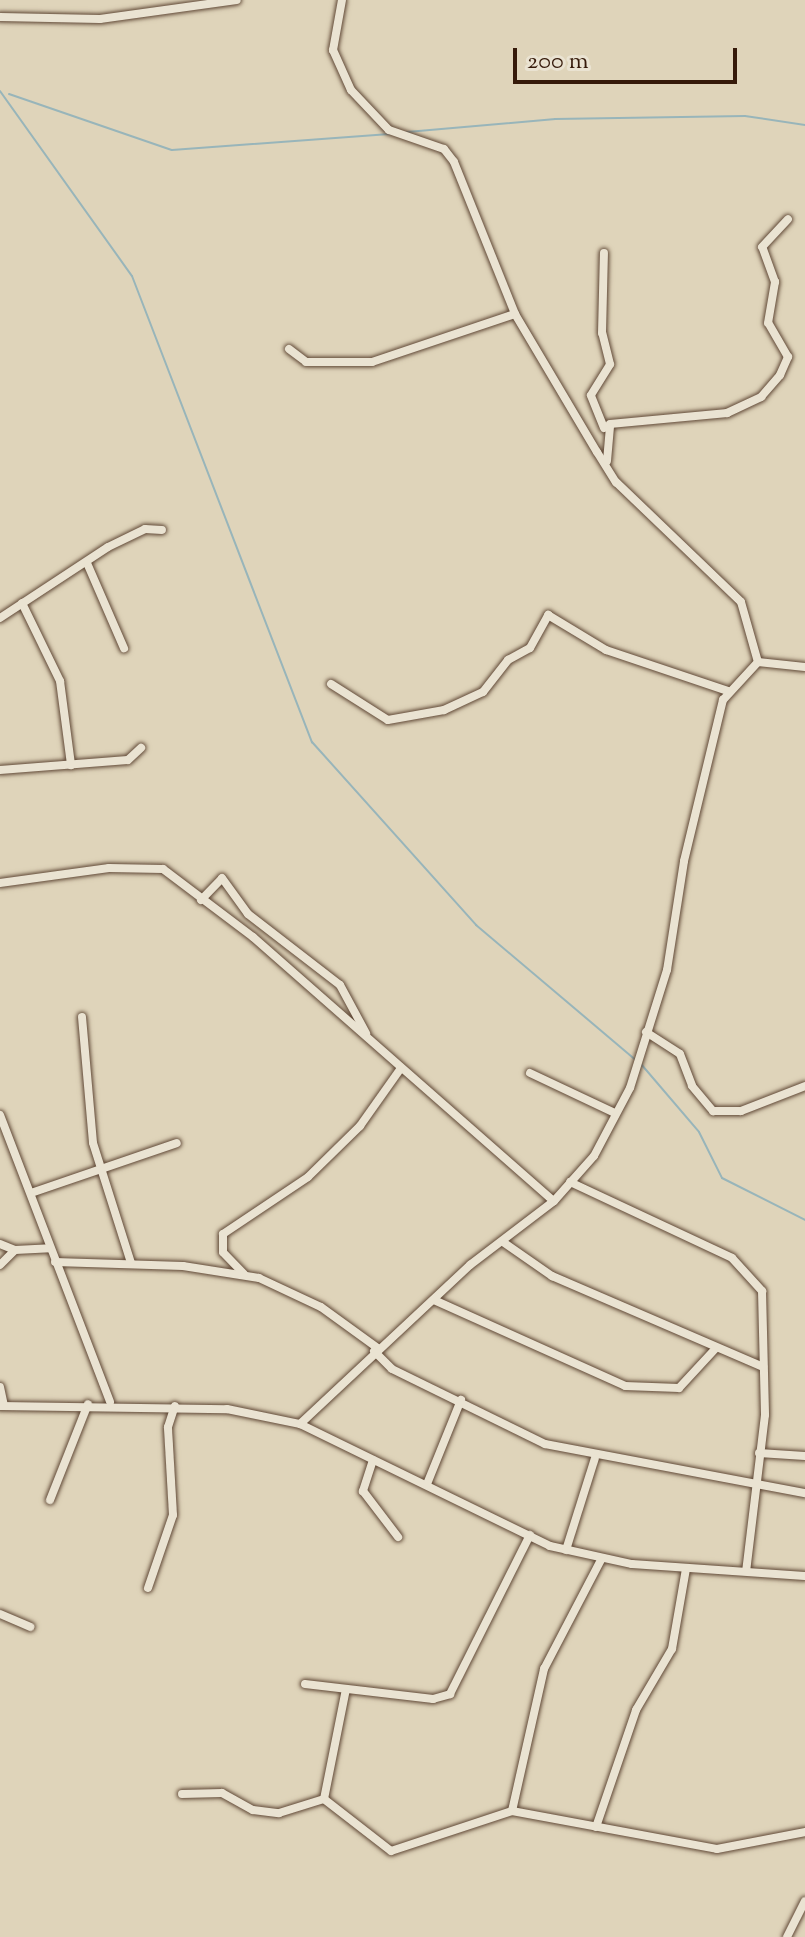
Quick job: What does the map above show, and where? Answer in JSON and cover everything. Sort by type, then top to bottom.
[{"type":"street","points":[[0,17],[100,19],[237,0]]},
{"type":"street","points":[[342,0],[337,64],[368,112],[389,130],[444,149],[454,162],[515,314],[607,462],[616,482],[741,602],[758,662]]},
{"type":"street","points":[[604,428],[727,413],[767,390],[788,357],[768,323],[775,282],[762,247],[788,219]]},
{"type":"street","points":[[604,253],[602,333],[610,364],[591,395],[604,428],[607,462]]},
{"type":"street","points":[[289,349],[306,362],[372,362],[515,314]]},
{"type":"street","points":[[0,618],[145,529],[162,530]]},
{"type":"street","points":[[87,563],[124,648]]},
{"type":"street","points":[[22,603],[60,681],[71,765]]},
{"type":"street","points":[[331,684],[388,720],[444,710],[483,692],[508,660],[530,648],[548,615],[606,650],[728,691]]},
{"type":"street","points":[[758,662],[805,667]]},
{"type":"street","points":[[300,1424],[377,1350],[554,1201],[594,1156],[638,1061],[667,970],[684,861],[728,691],[758,662]]},
{"type":"street","points":[[0,770],[128,760],[141,748]]},
{"type":"street","points":[[0,883],[118,867],[163,869],[366,1034],[554,1201]]},
{"type":"street","points":[[201,900],[222,878],[265,930],[340,985],[366,1034]]},
{"type":"street","points":[[82,1017],[84,1081],[103,1171],[131,1263]]},
{"type":"street","points":[[646,1032],[680,1054],[692,1086],[713,1111],[741,1111],[805,1086]]},
{"type":"street","points":[[245,1274],[223,1252],[223,1234],[308,1177],[360,1126],[401,1068]]},
{"type":"street","points":[[530,1073],[615,1113]]},
{"type":"street","points":[[0,1115],[10,1134],[55,1262],[110,1402]]},
{"type":"street","points":[[0,1131],[10,1134]]},
{"type":"street","points":[[31,1193],[103,1171],[177,1143]]},
{"type":"street","points":[[570,1182],[745,1267],[762,1291],[763,1367],[759,1453],[746,1571]]},
{"type":"street","points":[[503,1242],[552,1276],[763,1367]]},
{"type":"street","points":[[0,1244],[15,1250],[50,1248]]},
{"type":"street","points":[[0,1265],[15,1250]]},
{"type":"street","points":[[55,1262],[131,1263],[245,1274],[321,1307],[377,1350],[392,1369],[461,1400],[545,1444],[595,1458],[805,1493]]},
{"type":"street","points":[[434,1300],[625,1386],[679,1388],[716,1348]]},
{"type":"street","points":[[0,1387],[2,1406],[110,1402],[175,1406],[300,1424],[566,1550],[686,1569],[805,1576]]},
{"type":"street","points":[[427,1484],[461,1400]]},
{"type":"street","points":[[50,1500],[88,1404]]},
{"type":"street","points":[[148,1588],[173,1515],[168,1427],[175,1406]]},
{"type":"street","points":[[759,1453],[805,1456]]},
{"type":"street","points":[[566,1550],[595,1458]]},
{"type":"street","points":[[373,1460],[363,1491],[398,1537]]},
{"type":"street","points":[[305,1684],[433,1699],[450,1694],[530,1535]]},
{"type":"street","points":[[512,1811],[544,1669],[602,1558]]},
{"type":"street","points":[[596,1827],[636,1710],[672,1649],[686,1569]]},
{"type":"street","points":[[0,1614],[30,1627]]},
{"type":"street","points":[[324,1799],[346,1689]]},
{"type":"street","points":[[182,1794],[222,1793],[253,1810],[279,1813],[324,1799]]},
{"type":"street","points":[[324,1799],[391,1851],[512,1811],[732,1850],[805,1832]]},
{"type":"street","points":[[787,1937],[805,1901]]},
{"type":"waterway","points":[[0,91],[132,276],[312,742],[476,925],[636,1060]]},
{"type":"waterway","points":[[9,94],[172,150],[389,134]]},
{"type":"waterway","points":[[407,132],[555,119],[745,116],[805,125]]},
{"type":"waterway","points":[[641,1064],[699,1132],[722,1178],[805,1220]]}]
